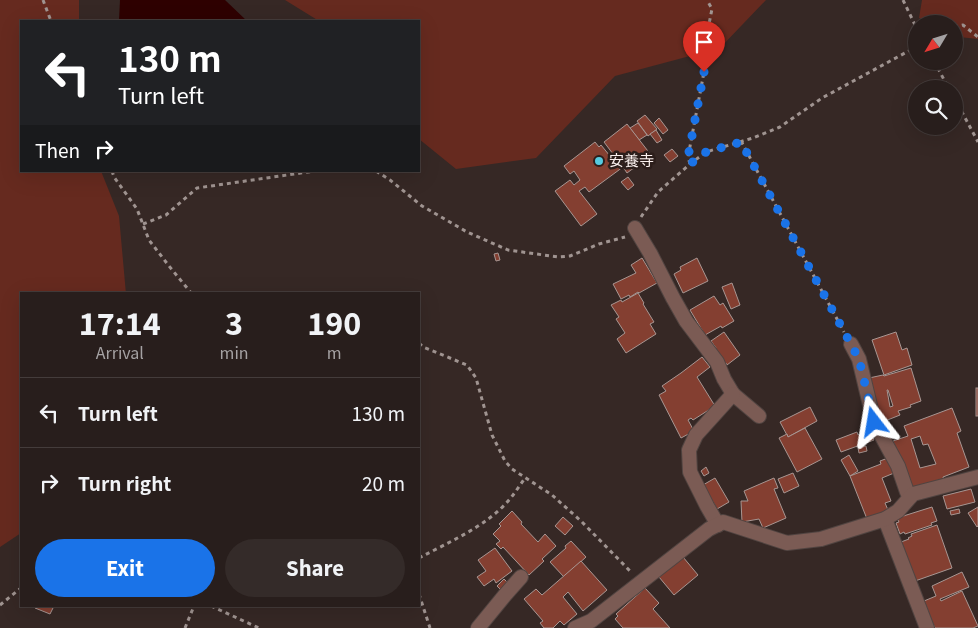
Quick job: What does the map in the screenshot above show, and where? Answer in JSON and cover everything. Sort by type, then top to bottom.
[{"type":"street","points":[[635,228],[686,321],[717,362],[733,394],[759,416]]},
{"type":"street","points":[[851,344],[859,359],[874,422],[898,466],[907,492],[911,496]]},
{"type":"street","points":[[718,525],[690,472],[689,450],[696,435],[733,394]]},
{"type":"street","points":[[574,628],[590,621],[710,529],[724,522],[787,543],[821,539],[885,519],[898,511],[913,494],[978,477]]},
{"type":"street","points":[[885,519],[927,628]]},
{"type":"street","points":[[478,628],[521,577]]},
{"type":"path","points":[[43,0],[51,20]]},
{"type":"path","points":[[690,164],[688,157],[704,72],[706,39],[712,9],[707,0]]},
{"type":"path","points":[[903,0],[910,15]]},
{"type":"path","points":[[963,25],[978,37]]},
{"type":"path","points":[[377,172],[422,206],[467,232],[508,250],[558,257],[570,256],[599,244],[628,237],[658,192],[706,152],[753,138],[780,127],[822,98],[908,51]]},
{"type":"path","points":[[963,114],[978,142]]},
{"type":"path","points":[[741,142],[851,344]]},
{"type":"path","points":[[112,172],[137,209],[149,240],[190,292]]},
{"type":"path","points":[[142,224],[166,215],[197,188],[307,172]]},
{"type":"path","points":[[420,344],[467,366],[476,378],[492,435],[505,461],[512,469],[560,502],[641,581]]},
{"type":"path","points":[[420,557],[486,520],[509,500],[525,478]]},
{"type":"path","points":[[0,606],[20,589]]},
{"type":"path","points":[[420,597],[430,628]]},
{"type":"path","points":[[185,628],[194,607]]},
{"type":"path","points":[[213,607],[259,628]]},
{"type":"shaded area","points":[[0,0],[79,0],[79,20],[20,20],[20,172],[101,172],[119,216],[126,292],[20,292],[20,534],[0,547]]},
{"type":"shaded area","points":[[120,0],[225,0],[246,20],[119,20]]},
{"type":"shaded area","points":[[285,0],[766,0],[720,48],[615,76],[536,158],[456,169],[420,140],[420,20],[317,20]]},
{"type":"shaded area","points":[[922,0],[978,0],[978,39],[963,37],[963,15],[920,15]]},
{"type":"building","points":[[645,115],[657,129],[648,136],[637,121]]},
{"type":"building","points":[[659,118],[668,130],[663,134],[654,123]]},
{"type":"building","points":[[638,123],[647,135],[639,140],[630,128]]},
{"type":"building","points":[[627,124],[651,155],[627,173],[623,167],[589,192],[585,187],[579,191],[597,214],[581,226],[555,191],[570,180],[574,185],[580,180],[574,171],[570,174],[564,166],[595,142],[599,147],[601,145],[610,156],[613,154],[604,142]]},
{"type":"building","points":[[656,130],[662,140],[657,143],[650,134]]},
{"type":"building","points":[[672,149],[678,156],[670,162],[664,155]]},
{"type":"building","points":[[628,177],[634,185],[628,190],[621,182]]},
{"type":"building","points":[[498,253],[500,260],[496,261],[494,254]]},
{"type":"building","points":[[642,258],[657,283],[630,297],[629,295],[621,299],[613,284],[636,273],[631,265]]},
{"type":"building","points":[[697,258],[708,281],[683,293],[674,274],[681,270],[680,267]]},
{"type":"building","points":[[732,283],[740,305],[731,309],[722,287]]},
{"type":"building","points":[[638,293],[654,322],[650,324],[656,334],[626,353],[617,339],[625,333],[616,319],[619,317],[611,305],[621,300],[622,302]]},
{"type":"building","points":[[714,296],[720,305],[723,303],[734,321],[705,335],[690,310]]},
{"type":"building","points":[[724,332],[740,355],[727,365],[726,363],[724,364],[714,349],[716,348],[711,341]]},
{"type":"building","points":[[896,332],[902,350],[907,348],[912,365],[884,375],[872,340]]},
{"type":"building","points":[[702,357],[710,367],[697,377],[715,406],[693,420],[691,418],[688,420],[694,431],[681,438],[659,395],[666,391],[662,386]]},
{"type":"building","points":[[911,368],[921,401],[910,405],[911,407],[898,411],[900,415],[880,423],[869,378],[884,376]],"holes":[[[887,390],[893,406],[890,407]]]},
{"type":"building","points":[[976,388],[978,388],[978,416],[976,416]]},
{"type":"building","points":[[810,407],[817,421],[788,437],[780,422]]},
{"type":"building","points":[[952,408],[961,431],[957,433],[969,467],[943,477],[944,481],[909,491],[893,441],[908,436],[904,426]],"holes":[[[920,436],[923,445],[928,444],[936,464],[920,468],[911,439]]]},
{"type":"building","points":[[805,428],[822,459],[797,472],[779,438],[787,434],[788,437]]},
{"type":"building","points":[[870,431],[874,440],[841,452],[836,440],[857,432],[858,435]]},
{"type":"building","points":[[866,446],[867,451],[859,453],[858,448]]},
{"type":"building","points":[[849,455],[858,471],[850,476],[841,460]]},
{"type":"building","points":[[888,458],[894,473],[882,478],[891,501],[885,503],[888,510],[867,519],[850,476],[881,464],[880,461]]},
{"type":"building","points":[[706,467],[709,473],[704,476],[701,471]]},
{"type":"building","points":[[793,473],[799,486],[784,493],[778,479]]},
{"type":"building","points":[[715,478],[729,502],[717,509],[703,485]]},
{"type":"building","points":[[774,478],[778,488],[774,489],[786,518],[763,528],[759,519],[742,522],[741,501],[748,501],[744,491]]},
{"type":"building","points":[[971,489],[975,502],[947,509],[943,496]]},
{"type":"building","points":[[932,507],[937,521],[931,523],[932,525],[900,534],[896,523],[899,522],[897,518]]},
{"type":"building","points":[[978,507],[978,526],[977,527],[968,513]]},
{"type":"building","points":[[959,509],[960,513],[951,515],[950,511]]},
{"type":"building","points":[[512,511],[538,542],[545,534],[556,546],[529,575],[503,547],[501,549],[496,544],[500,541],[493,534],[501,526],[499,524]]},
{"type":"building","points":[[563,517],[573,526],[565,535],[555,526]]},
{"type":"building","points":[[937,525],[952,568],[915,581],[901,542],[909,539],[912,536],[911,534]]},
{"type":"building","points":[[571,541],[586,557],[564,577],[550,562]]},
{"type":"building","points":[[495,548],[512,571],[496,583],[494,579],[484,586],[477,577],[486,571],[478,560]]},
{"type":"building","points":[[683,557],[698,575],[674,595],[659,577]]},
{"type":"building","points":[[581,561],[607,590],[583,611],[568,592],[563,597],[577,614],[564,625],[560,621],[553,628],[544,628],[540,623],[543,621],[524,599],[536,589],[542,595]]},
{"type":"building","points":[[962,572],[969,587],[940,599],[941,601],[962,591],[978,626],[973,628],[935,628],[924,601],[936,596],[932,586]]},
{"type":"building","points":[[504,579],[510,585],[503,592],[497,586]]},
{"type":"building","points":[[645,588],[659,603],[653,609],[670,628],[623,628],[615,619],[618,616],[616,614]]},
{"type":"building","points":[[36,607],[54,607],[50,614]]},
{"type":"place","name":"安養寺","points":[[599,161]]},
{"type":"route","points":[[704,72],[688,157],[690,164],[706,152],[741,142],[859,359],[874,422]]}]
